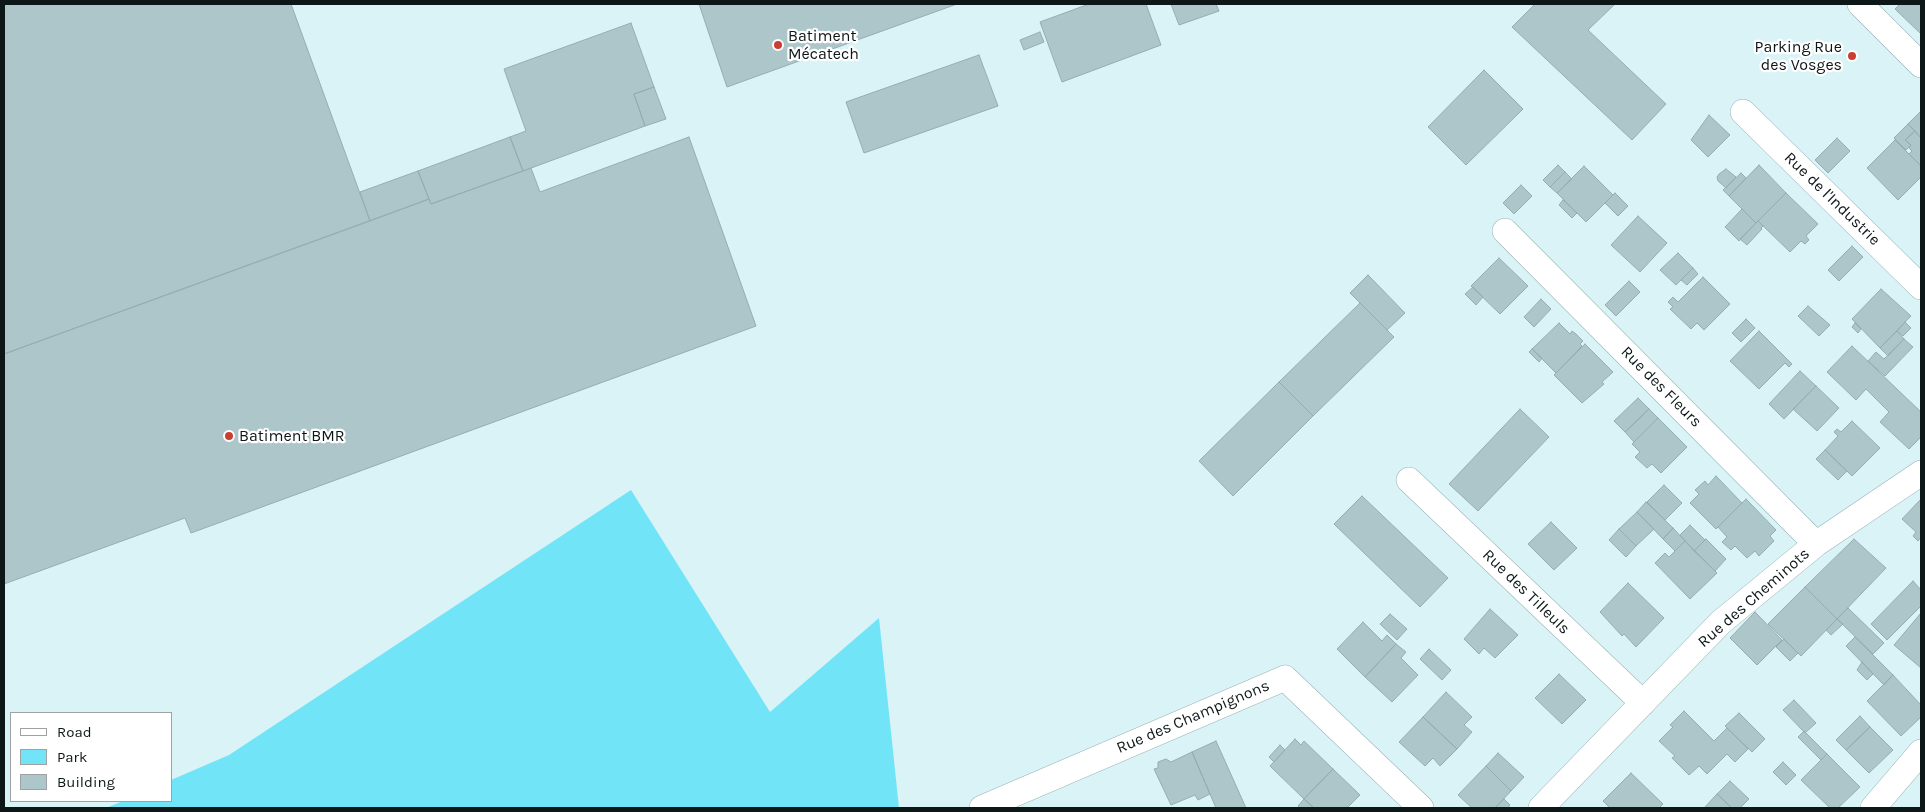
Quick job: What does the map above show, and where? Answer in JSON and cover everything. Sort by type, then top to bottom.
[{"type":"street","points":[[1860,4],[1921,64]]},
{"type":"street","name":"Rue de l'Industrie","points":[[1743,112],[1921,287]]},
{"type":"street","name":"Rue des Fleurs","points":[[1505,231],[1816,544]]},
{"type":"street","name":"Rue des Cheminots","points":[[1541,808],[1721,622],[1816,544],[1921,473]]},
{"type":"street","name":"Rue des Tilleuls","points":[[1409,480],[1643,703]]},
{"type":"street","name":"Rue des Champignons","points":[[982,808],[1285,678],[1421,808]]},
{"type":"street","points":[[1873,808],[1921,752]]},
{"type":"green space","points":[[631,490],[770,712],[879,618],[899,808],[106,808],[121,802],[172,802],[172,780],[229,755]]},
{"type":"building","points":[[4,4],[291,4],[370,221],[4,354]]},
{"type":"building","name":"Batiment Mécatech","points":[[699,4],[957,4],[727,87]]},
{"type":"building","points":[[1089,4],[1146,4],[1161,45],[1062,82],[1040,22]]},
{"type":"building","points":[[1171,4],[1216,4],[1219,11],[1179,25]]},
{"type":"building","points":[[1535,4],[1615,4],[1588,30],[1666,104],[1632,140],[1512,27]]},
{"type":"building","points":[[1900,4],[1921,4],[1921,34],[1895,9]]},
{"type":"building","points":[[631,23],[654,87],[634,94],[645,126],[523,171],[510,137],[526,131],[504,69]]},
{"type":"building","points":[[1040,32],[1044,42],[1024,50],[1020,40]]},
{"type":"building","points":[[979,55],[998,106],[864,153],[846,102]]},
{"type":"building","points":[[1484,70],[1523,109],[1466,165],[1428,127]]},
{"type":"building","points":[[654,87],[666,119],[645,126],[634,94]]},
{"type":"building","points":[[1921,111],[1921,138],[1908,124]]},
{"type":"building","points":[[1709,115],[1730,135],[1708,157],[1691,140]]},
{"type":"building","points":[[1908,124],[1915,131],[1905,140],[1911,145],[1906,150],[1894,138]]},
{"type":"building","points":[[1915,131],[1921,138],[1921,166],[1909,154],[1912,151],[1909,148],[1911,145],[1905,140]]},
{"type":"building","points":[[510,137],[523,171],[431,204],[418,171]]},
{"type":"building","name":"Batiment BMR","points":[[689,137],[756,326],[191,533],[185,518],[4,584],[4,354],[429,199],[431,204],[531,168],[540,192]]},
{"type":"building","points":[[1837,138],[1850,151],[1828,173],[1815,160]]},
{"type":"building","points":[[1895,140],[1921,166],[1921,177],[1898,200],[1867,168]]},
{"type":"building","points":[[1558,165],[1565,172],[1550,187],[1543,180]]},
{"type":"building","points":[[1759,165],[1786,193],[1756,223],[1729,196]]},
{"type":"building","points":[[1584,166],[1613,195],[1586,222],[1557,193]]},
{"type":"building","points":[[1726,169],[1736,177],[1726,188],[1718,181],[1717,177]]},
{"type":"building","points":[[418,171],[429,199],[370,221],[360,192]]},
{"type":"building","points":[[1565,172],[1572,179],[1557,193],[1550,187]]},
{"type":"building","points":[[1741,173],[1746,178],[1729,196],[1723,190]]},
{"type":"building","points":[[1521,185],[1532,196],[1514,214],[1503,203]]},
{"type":"building","points":[[1615,193],[1628,206],[1618,216],[1605,203]]},
{"type":"building","points":[[1786,193],[1818,224],[1806,236],[1809,240],[1805,244],[1801,241],[1790,252],[1758,221]]},
{"type":"building","points":[[1563,200],[1577,213],[1572,218],[1559,205]]},
{"type":"building","points":[[1742,209],[1756,223],[1739,241],[1725,227]]},
{"type":"building","points":[[1638,216],[1667,243],[1640,272],[1611,245]]},
{"type":"building","points":[[1758,221],[1763,226],[1762,229],[1747,245],[1740,239]]},
{"type":"building","points":[[1852,246],[1863,257],[1839,281],[1828,270]]},
{"type":"building","points":[[1678,253],[1693,268],[1676,285],[1660,270]]},
{"type":"building","points":[[1499,258],[1528,286],[1500,314],[1471,286]]},
{"type":"building","points":[[1693,268],[1698,274],[1687,285],[1681,280]]},
{"type":"building","points":[[1368,275],[1405,313],[1387,330],[1350,293]]},
{"type":"building","points":[[1703,277],[1730,304],[1704,330],[1697,323],[1691,329],[1670,309],[1673,307],[1668,302],[1673,297],[1678,302]]},
{"type":"building","points":[[1629,281],[1640,292],[1616,316],[1605,305]]},
{"type":"building","points":[[1473,287],[1483,297],[1476,305],[1465,294]]},
{"type":"building","points":[[1881,289],[1911,316],[1880,348],[1852,319]]},
{"type":"building","points":[[1541,299],[1551,309],[1534,327],[1524,317]]},
{"type":"building","points":[[1360,303],[1394,337],[1313,416],[1279,382]]},
{"type":"building","points":[[1808,306],[1830,325],[1819,336],[1798,316]]},
{"type":"building","points":[[1746,319],[1755,328],[1741,342],[1732,333]]},
{"type":"building","points":[[1905,322],[1911,328],[1903,336],[1897,331]]},
{"type":"building","points":[[1559,323],[1570,334],[1572,331],[1583,341],[1580,344],[1582,346],[1556,373],[1532,349]]},
{"type":"building","points":[[1855,323],[1861,329],[1858,333],[1852,327]]},
{"type":"building","points":[[1759,331],[1792,364],[1789,367],[1785,363],[1759,389],[1730,361]]},
{"type":"building","points":[[1897,331],[1904,339],[1888,356],[1880,348]]},
{"type":"building","points":[[1904,339],[1913,347],[1885,376],[1868,361],[1876,352],[1884,359]]},
{"type":"building","points":[[1585,344],[1613,372],[1602,382],[1604,384],[1582,403],[1554,375]]},
{"type":"building","points":[[1852,346],[1921,412],[1921,437],[1909,449],[1880,422],[1889,412],[1866,389],[1856,400],[1827,372]]},
{"type":"building","points":[[1532,349],[1542,358],[1539,362],[1529,352]]},
{"type":"building","points":[[1800,371],[1816,386],[1784,419],[1769,404]]},
{"type":"building","points":[[1279,382],[1313,416],[1233,496],[1199,461]]},
{"type":"building","points":[[1816,386],[1839,408],[1817,431],[1793,409]]},
{"type":"building","points":[[1638,398],[1649,409],[1625,432],[1614,421]]},
{"type":"building","points":[[1520,409],[1549,437],[1478,511],[1449,484]]},
{"type":"building","points":[[1649,409],[1658,418],[1634,442],[1625,432]]},
{"type":"building","points":[[1658,418],[1687,447],[1661,473],[1652,464],[1647,468],[1635,457],[1640,452],[1632,444]]},
{"type":"building","points":[[1852,421],[1880,448],[1852,476],[1825,450],[1838,436],[1834,432],[1837,429],[1841,432]]},
{"type":"building","points":[[1825,450],[1847,471],[1838,480],[1816,459]]},
{"type":"building","points":[[1716,476],[1742,503],[1716,529],[1690,503],[1699,494],[1695,490],[1705,481],[1708,485]]},
{"type":"building","points":[[1664,485],[1682,503],[1665,520],[1647,502]]},
{"type":"building","points":[[1362,496],[1448,578],[1420,607],[1334,524]]},
{"type":"building","points":[[1746,499],[1776,530],[1770,536],[1774,541],[1759,556],[1755,551],[1747,558],[1735,546],[1731,550],[1722,542],[1727,537],[1718,527]]},
{"type":"building","points":[[1921,499],[1921,537],[1918,541],[1913,536],[1916,532],[1902,519]]},
{"type":"building","points":[[1646,502],[1673,528],[1663,539],[1637,512]]},
{"type":"building","points":[[1637,512],[1654,529],[1636,546],[1619,529]]},
{"type":"building","points":[[1551,522],[1577,548],[1554,570],[1528,544]]},
{"type":"building","points":[[1690,525],[1705,540],[1694,551],[1680,535]]},
{"type":"building","points":[[1673,528],[1685,541],[1675,551],[1663,539]]},
{"type":"building","points":[[1619,529],[1636,546],[1626,557],[1609,540]]},
{"type":"building","points":[[1706,539],[1726,559],[1715,571],[1694,551]]},
{"type":"building","points":[[1854,539],[1886,568],[1837,619],[1805,587]]},
{"type":"building","points":[[1685,541],[1717,573],[1690,599],[1655,563],[1665,553],[1669,557]]},
{"type":"building","points":[[1913,581],[1921,590],[1921,606],[1887,640],[1871,624]]},
{"type":"building","points":[[1628,583],[1664,618],[1636,647],[1624,634],[1622,636],[1600,612]]},
{"type":"building","points":[[1805,587],[1837,619],[1801,656],[1768,624]]},
{"type":"building","points":[[1848,608],[1884,643],[1873,654],[1837,619]]},
{"type":"building","points":[[1490,609],[1518,635],[1495,658],[1484,648],[1479,654],[1464,639]]},
{"type":"building","points":[[1755,612],[1782,640],[1757,665],[1730,638]]},
{"type":"building","points":[[1921,613],[1921,668],[1894,645]]},
{"type":"building","points":[[1390,614],[1407,629],[1397,640],[1380,624]]},
{"type":"building","points":[[1837,619],[1843,624],[1831,635],[1826,630]]},
{"type":"building","points":[[1363,622],[1382,641],[1387,635],[1396,644],[1365,677],[1337,649]]},
{"type":"building","points":[[1855,637],[1893,675],[1884,685],[1846,646]]},
{"type":"building","points":[[1784,639],[1798,653],[1790,661],[1776,647]]},
{"type":"building","points":[[1396,644],[1406,652],[1401,658],[1418,675],[1392,702],[1365,677]]},
{"type":"building","points":[[1429,649],[1451,670],[1442,680],[1420,659]]},
{"type":"building","points":[[1862,662],[1873,674],[1867,680],[1857,670]]},
{"type":"building","points":[[1559,674],[1586,700],[1562,724],[1535,698]]},
{"type":"building","points":[[1893,675],[1921,705],[1921,717],[1901,736],[1867,701]]},
{"type":"building","points":[[1446,692],[1472,717],[1464,725],[1472,732],[1457,749],[1423,717]]},
{"type":"building","points":[[1794,700],[1816,723],[1805,733],[1783,710]]},
{"type":"building","points":[[1684,711],[1714,741],[1727,728],[1748,749],[1735,762],[1727,754],[1707,774],[1699,766],[1689,775],[1672,758],[1675,756],[1659,741],[1673,727],[1670,725]]},
{"type":"building","points":[[1739,713],[1765,739],[1752,752],[1725,726]]},
{"type":"building","points":[[1860,716],[1870,727],[1846,750],[1836,740]]},
{"type":"building","points":[[1423,717],[1457,749],[1440,766],[1433,758],[1425,766],[1399,742]]},
{"type":"building","points":[[1870,727],[1893,750],[1869,773],[1846,750]]},
{"type":"building","points":[[1804,731],[1827,754],[1821,760],[1798,737]]},
{"type":"building","points":[[1295,739],[1301,745],[1304,741],[1333,769],[1304,799],[1270,766]]},
{"type":"building","points":[[1216,741],[1246,808],[1216,808],[1192,752]]},
{"type":"building","points":[[1280,745],[1285,750],[1274,762],[1269,757]]},
{"type":"building","points":[[1192,752],[1210,794],[1198,800],[1195,795],[1171,805],[1154,769],[1158,768],[1158,762],[1166,759],[1171,762]]},
{"type":"building","points":[[1498,753],[1524,777],[1511,791],[1486,766]]},
{"type":"building","points":[[1827,754],[1860,787],[1838,808],[1830,808],[1801,780]]},
{"type":"building","points":[[1783,762],[1796,775],[1786,785],[1773,772]]},
{"type":"building","points":[[1486,766],[1511,791],[1495,808],[1472,808],[1458,795]]},
{"type":"building","points":[[1333,769],[1360,795],[1347,808],[1314,808],[1304,799]]},
{"type":"building","points":[[1631,773],[1663,804],[1659,808],[1610,808],[1603,801]]},
{"type":"building","points":[[1730,781],[1749,799],[1740,808],[1732,808],[1717,794]]},
{"type":"building","points":[[1717,794],[1732,808],[1704,808]]},
{"type":"building","points":[[1304,799],[1314,808],[1300,808],[1298,806]]},
{"type":"building","points":[[1504,799],[1510,805],[1508,808],[1495,808]]},
{"type":"place","name":"Batiment Mécatech","points":[[778,45]]},
{"type":"place","name":"Parking Rue des Vosges","points":[[1852,56]]},
{"type":"place","name":"Batiment BMR","points":[[229,436]]}]
